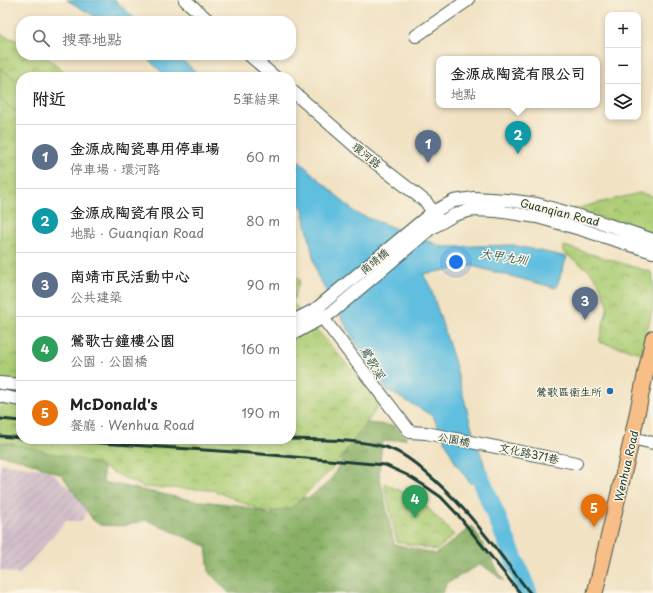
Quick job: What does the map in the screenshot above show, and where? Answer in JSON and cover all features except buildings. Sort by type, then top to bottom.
[{"type":"main road","name":"Wenhua Road","points":[[595,593],[632,438],[653,339]]},
{"type":"street","points":[[185,0],[203,16]]},
{"type":"street","points":[[416,36],[464,1]]},
{"type":"street","points":[[255,60],[269,72]]},
{"type":"street","name":"環河路","points":[[296,94],[363,152],[426,202],[433,212]]},
{"type":"street","name":"Guanqian Road","points":[[431,224],[433,212],[454,201],[474,198],[507,200],[544,206],[600,222],[653,240]]},
{"type":"street","name":"Guanqian Road","points":[[431,224],[472,210],[497,211],[544,219],[653,252]]},
{"type":"street","name":"南靖橋","points":[[324,310],[431,224]]},
{"type":"street","points":[[296,320],[324,310]]},
{"type":"street","points":[[296,331],[324,310]]},
{"type":"street","name":"公園橋","points":[[324,310],[410,432],[426,433],[482,444]]},
{"type":"street","points":[[0,383],[16,385]]},
{"type":"street","points":[[0,396],[16,399]]},
{"type":"street","points":[[632,438],[653,443]]},
{"type":"street","name":"文化路371巷","points":[[482,444],[576,463]]},
{"type":"shaded area","points":[[0,463],[49,470],[89,506],[82,521],[66,521],[19,575],[0,570]]},
{"type":"green space","points":[[0,34],[16,40],[16,60],[50,60],[65,72],[16,72],[16,444],[296,444],[296,307],[381,403],[333,468],[291,508],[266,513],[213,490],[143,487],[94,463],[0,442]]},
{"type":"green space","points":[[0,68],[16,80],[16,112],[0,99]]},
{"type":"green space","points":[[639,193],[653,196],[653,234],[574,209]]},
{"type":"green space","points":[[564,246],[651,272],[653,275],[653,306],[642,353],[599,342],[608,305],[599,283],[590,271],[563,252]]},
{"type":"green space","points":[[296,276],[300,280],[296,291]]},
{"type":"green space","points":[[361,422],[395,426],[407,438],[382,442],[379,473],[394,544],[436,554],[472,526],[504,581],[481,564],[447,583],[442,593],[229,593],[209,572],[206,546],[146,520],[123,526],[100,525],[93,520],[62,475],[23,460],[0,455],[0,442],[103,463],[103,482],[191,500],[237,505],[271,515],[281,497],[309,498],[331,480]]},
{"type":"green space","points":[[384,483],[421,501],[454,535],[437,550],[397,542]]},
{"type":"water","points":[[67,0],[115,0],[132,16],[94,16]]},
{"type":"water","points":[[149,60],[182,60],[196,72],[161,72]]},
{"type":"water","name":"大甲九圳","points":[[296,159],[356,213],[443,247],[513,245],[567,257],[556,288],[472,266],[423,274],[430,286],[454,360],[471,425],[486,470],[471,484],[456,464],[433,416],[387,390],[356,343],[317,275],[303,209],[296,202]]},
{"type":"waterway","name":"鶯歌溪","points":[[466,454],[481,479],[528,593]]},
{"type":"railway","points":[[0,419],[16,421]]},
{"type":"railway","points":[[0,436],[16,438]]},
{"type":"railway","points":[[296,439],[338,440],[374,444],[396,451],[406,457],[454,498],[530,593]]},
{"type":"railway","points":[[116,444],[249,453],[385,465],[407,475],[441,497],[458,515],[520,593]]},
{"type":"place","name":"金源成陶瓷有限公司","points":[[518,154]]},
{"type":"place","name":"金源成陶瓷專用停車場","points":[[428,163]]},
{"type":"place","name":"南靖市民活動中心","points":[[585,320]]},
{"type":"place","name":"鶯歌區衛生所","points":[[610,391]]},
{"type":"place","name":"鶯歌古鐘樓公園","points":[[415,518]]},
{"type":"place","name":"McDonald's","points":[[594,527]]}]
